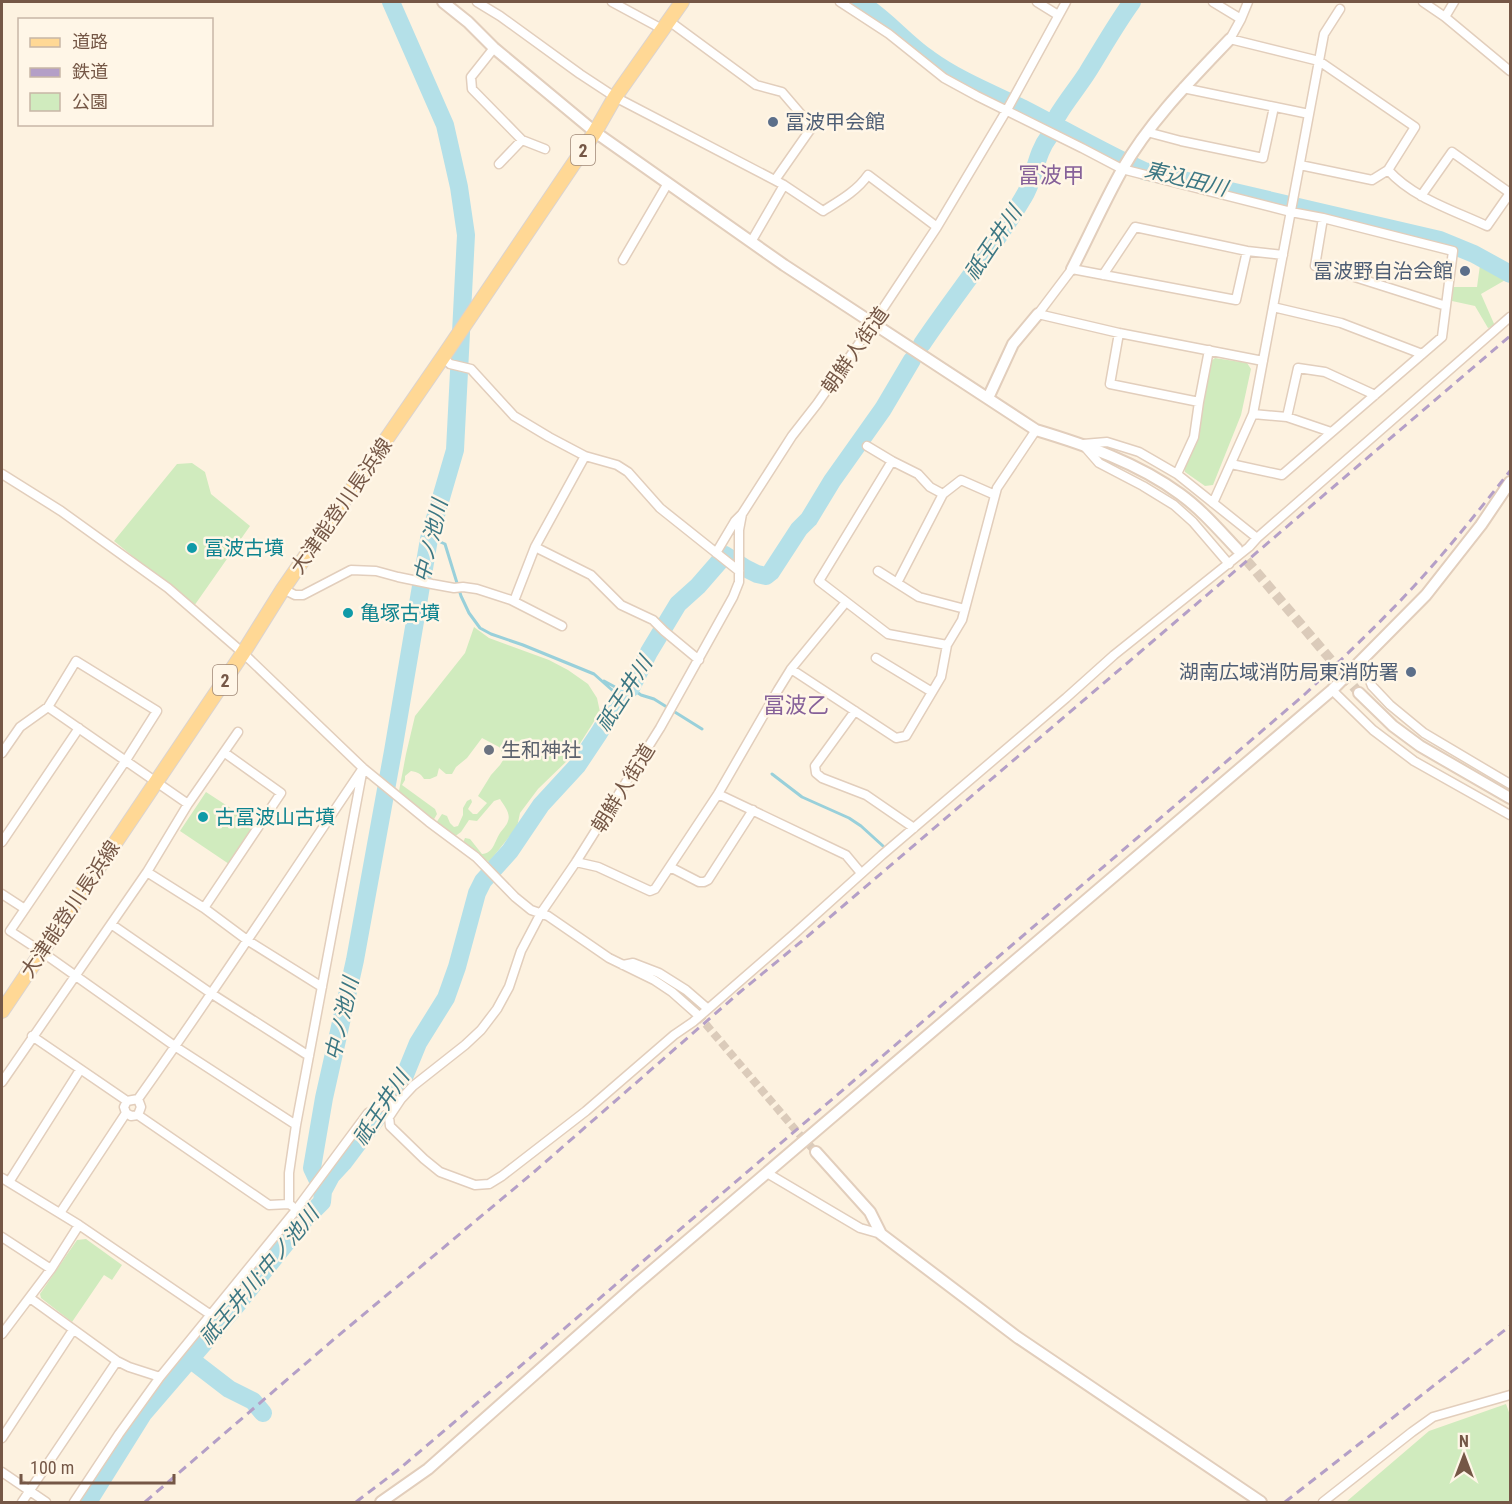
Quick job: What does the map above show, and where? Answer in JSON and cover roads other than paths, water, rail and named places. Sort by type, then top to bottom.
[{"type":"main road","name":"大津能登川長浜線","points":[[2,1011],[283,589],[447,357],[482,298],[595,132],[615,97],[682,2]]},
{"type":"street","points":[[443,2],[468,22],[494,48],[595,132],[751,242],[1036,430],[1083,444],[1154,477],[1180,494],[1208,517],[1237,549]]},
{"type":"street","points":[[477,2],[615,97],[779,182],[823,211],[844,199],[868,175],[938,227]]},
{"type":"street","points":[[612,2],[666,25],[756,85],[782,92],[812,127],[779,182],[751,242]]},
{"type":"street","points":[[840,2],[889,34],[944,78],[1122,169],[1453,251],[1442,337],[1282,475],[1231,464]]},
{"type":"street","points":[[1037,2],[1058,15]]},
{"type":"street","name":"朝鮮人街道","points":[[74,1503],[160,1377],[211,1315],[293,1207],[307,1195],[368,1113],[397,1101],[465,1045],[481,1030],[497,1009],[509,987],[521,951],[541,913],[576,862],[660,728],[733,597],[739,582],[739,530],[742,513],[792,436],[818,404],[938,227],[1008,109],[1066,2]]},
{"type":"street","points":[[1213,2],[1241,19]]},
{"type":"street","points":[[988,398],[1013,344],[1072,269],[1122,169],[1183,88],[1230,39],[1248,2]]},
{"type":"street","points":[[1423,2],[1445,17],[1510,71]]},
{"type":"street","points":[[1445,17],[1454,2]]},
{"type":"street","points":[[1213,503],[1253,414],[1324,34],[1340,9]]},
{"type":"street","points":[[1230,39],[1320,61],[1415,127],[1388,170],[1372,180],[1300,165]]},
{"type":"street","points":[[494,48],[471,77],[472,89],[522,140],[545,149]]},
{"type":"street","points":[[1183,88],[1310,114]]},
{"type":"street","points":[[1148,132],[1263,158],[1274,106]]},
{"type":"street","points":[[499,164],[522,140]]},
{"type":"street","points":[[1388,170],[1398,182],[1421,196],[1487,226],[1510,193],[1452,152],[1421,196]]},
{"type":"street","points":[[623,260],[668,183]]},
{"type":"street","points":[[1323,218],[1315,266],[1446,306]]},
{"type":"street","points":[[1103,275],[1135,227],[1247,251],[1283,255]]},
{"type":"street","points":[[1072,269],[1236,300],[1247,251]]},
{"type":"street","points":[[1273,307],[1341,323],[1422,354]]},
{"type":"street","points":[[1038,314],[1119,333],[1263,361]]},
{"type":"street","points":[[397,1101],[388,1118],[390,1126],[440,1172],[475,1185],[489,1184],[502,1176],[586,1112],[674,1035],[693,1022],[861,873],[1114,655],[1249,547],[1510,317]]},
{"type":"street","points":[[1119,333],[1110,384],[1199,402]]},
{"type":"street","points":[[1177,474],[1194,437],[1209,350]]},
{"type":"street","points":[[447,357],[471,369],[514,416],[585,456],[617,465],[628,472],[660,508],[719,556],[739,566]]},
{"type":"street","points":[[1287,417],[1298,368],[1325,372],[1375,395]]},
{"type":"street","points":[[1253,414],[1287,417],[1331,432]]},
{"type":"street","points":[[791,669],[896,738],[906,736],[941,677],[947,645],[962,620],[997,488],[1036,430]]},
{"type":"street","points":[[1083,444],[1107,442],[1138,452],[1177,474],[1257,538]]},
{"type":"street","points":[[1083,444],[1099,463],[1174,505],[1229,564]]},
{"type":"street","points":[[867,446],[918,474],[930,487],[943,494]]},
{"type":"street","points":[[514,601],[535,547],[585,456]]},
{"type":"street","points":[[892,461],[819,581],[888,634],[947,645]]},
{"type":"street","points":[[2,474],[61,511],[168,588],[243,652],[367,771],[476,857],[531,910],[548,916],[623,966],[654,980],[672,992],[698,1015]]},
{"type":"street","points":[[897,584],[943,494],[961,480],[995,495]]},
{"type":"street","points":[[381,1503],[428,1469],[633,1287],[1332,690],[1426,595],[1481,525],[1510,482]]},
{"type":"street","points":[[719,556],[735,521],[742,513]]},
{"type":"street","points":[[535,547],[591,575],[621,606],[653,620],[699,660]]},
{"type":"street","points":[[283,589],[296,595],[303,595],[351,570],[376,571],[432,584],[477,589],[514,601],[562,626]]},
{"type":"street","points":[[878,571],[919,597],[965,609]]},
{"type":"street","points":[[576,862],[598,867],[650,891],[655,889],[718,794],[791,669],[846,602]]},
{"type":"street","points":[[876,658],[932,692]]},
{"type":"street","points":[[1362,660],[1372,686],[1390,705],[1424,733],[1510,784]]},
{"type":"street","points":[[2,753],[20,727],[48,707],[76,661],[157,711],[10,931],[176,1047],[296,1125]]},
{"type":"street","points":[[1332,690],[1373,730],[1414,761],[1510,815]]},
{"type":"street","points":[[1359,693],[1393,726],[1420,746],[1510,798]]},
{"type":"street","points":[[48,707],[188,804]]},
{"type":"street","points":[[855,711],[815,766],[816,773],[822,778],[866,795],[914,828]]},
{"type":"street","points":[[2,843],[79,728]]},
{"type":"street","points":[[2,1082],[147,872],[188,804],[238,732]]},
{"type":"street","points":[[204,908],[281,793],[225,753]]},
{"type":"street","points":[[32,1036],[127,1101],[138,1100],[247,940],[367,771]]},
{"type":"street","points":[[127,1101],[124,1107],[126,1113],[131,1116],[138,1115],[269,1205],[293,1207],[289,1173],[296,1125],[367,771]]},
{"type":"street","points":[[718,794],[846,855],[861,873]]},
{"type":"street","points":[[670,867],[699,882],[708,880],[753,810]]},
{"type":"street","points":[[147,872],[204,908],[247,940],[322,987]]},
{"type":"street","points":[[2,894],[25,909]]},
{"type":"street","points":[[111,924],[212,994],[309,1056]]},
{"type":"street","points":[[623,966],[633,963],[659,973],[686,990],[708,1009]]},
{"type":"street","points":[[80,1070],[5,1180],[79,1225],[211,1315]]},
{"type":"street","points":[[138,1100],[141,1107],[138,1115]]},
{"type":"street","points":[[60,1213],[126,1113]]},
{"type":"street","points":[[816,1152],[870,1212],[881,1234]]},
{"type":"street","points":[[767,1173],[860,1228],[881,1234],[1008,1331],[1261,1503]]},
{"type":"street","points":[[2,1334],[51,1269],[79,1225]]},
{"type":"street","points":[[2,1237],[51,1269]]},
{"type":"street","points":[[30,1298],[117,1361],[160,1377]]},
{"type":"street","points":[[2,1438],[73,1330]]},
{"type":"street","points":[[22,1503],[117,1361]]},
{"type":"street","points":[[1323,1503],[1433,1417],[1510,1395]]},
{"type":"street","points":[[2,1472],[46,1503]]},
{"type":"waterway","name":"中ノ池川","points":[[323,1191],[312,1168],[324,1098],[355,960],[429,539],[455,450],[466,235],[459,187],[445,125],[391,2]]},
{"type":"waterway","name":"東込田川","points":[[859,2],[940,67],[1144,171],[1440,240],[1474,254],[1510,274]]},
{"type":"waterway","name":"祇王井川","points":[[1058,115],[1132,2]]},
{"type":"waterway","name":"祇王井川","points":[[922,344],[1023,198],[1041,151],[1050,135]]},
{"type":"waterway","name":"祇王井川","points":[[88,1502],[143,1414],[236,1306],[306,1218],[322,1202],[323,1191],[331,1176],[400,1087],[418,1043],[446,998],[477,893],[483,881],[510,851],[541,805],[577,766],[622,694],[631,688],[649,652],[678,604],[698,586],[725,555],[757,574],[766,576],[771,572],[883,409],[912,360]]},
{"type":"waterway","points":[[429,539],[445,544],[461,596],[469,613],[480,628],[594,674],[612,690],[622,694]]},
{"type":"waterway","points":[[604,681],[618,691]]},
{"type":"waterway","points":[[631,688],[641,695],[654,699],[702,729]]},
{"type":"waterway","points":[[772,774],[802,797],[849,818],[883,846]]},
{"type":"waterway","name":"中ノ池川","points":[[190,1359],[229,1389],[253,1401],[263,1413]]},
{"type":"tunnel","points":[[1237,549],[1359,693]]},
{"type":"tunnel","points":[[698,1015],[816,1152]]},
{"type":"railway","points":[[145,1502],[1510,336]]},
{"type":"railway","points":[[356,1502],[398,1470],[544,1346],[1304,695],[1416,584],[1510,471]]},
{"type":"railway","points":[[1285,1502],[1510,1326]]},
{"type":"place","name":"冨波甲会館","points":[[773,122]]},
{"type":"place","name":"冨波野自治会館","points":[[1465,271]]},
{"type":"place","name":"冨波古墳","points":[[192,548]]},
{"type":"place","name":"亀塚古墳","points":[[348,613]]},
{"type":"place","name":"湖南広域消防局東消防署","points":[[1411,672]]},
{"type":"place","name":"生和神社","points":[[489,750]]},
{"type":"place","name":"古冨波山古墳","points":[[203,817]]},
{"type":"district","name":"冨波甲","points":[[1051,175]]},
{"type":"district","name":"冨波乙","points":[[796,705]]},
{"type":"water label","name":"祇王井川;中ノ池川","points":[[259,1276]]}]
